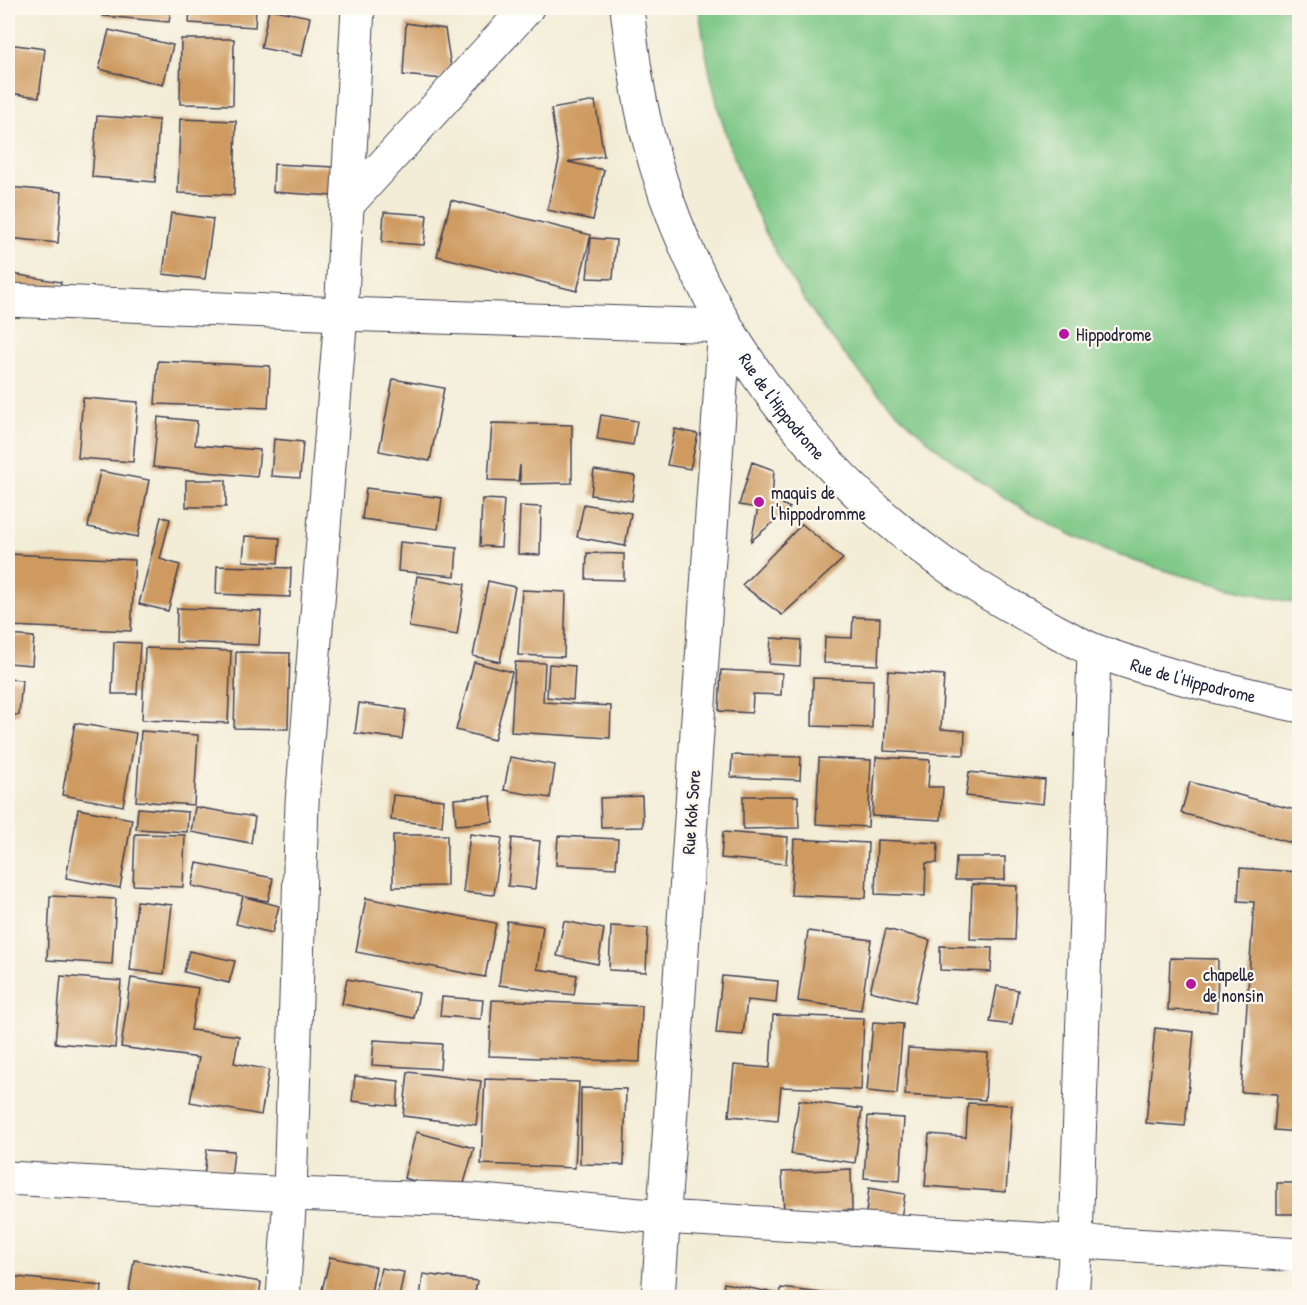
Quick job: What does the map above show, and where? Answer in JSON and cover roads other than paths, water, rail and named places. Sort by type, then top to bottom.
[{"type":"street","points":[[283,1298],[290,1194],[302,803],[341,314],[358,8]]},
{"type":"street","points":[[347,204],[527,8]]},
{"type":"street","name":"Rue de l'Hippodrome","points":[[627,8],[633,60],[648,134],[670,204],[698,273],[725,326],[782,410],[822,459],[876,511],[933,558],[995,599],[1094,651],[1219,688],[1299,706]]},
{"type":"street","points":[[8,300],[341,314],[725,326]]},
{"type":"street","name":"Rue Kok Sore","points":[[658,1298],[725,326]]},
{"type":"street","points":[[1072,1298],[1076,1242],[1094,651]]},
{"type":"street","points":[[8,1178],[290,1194],[471,1200],[663,1217],[1299,1256]]},
{"type":"place","name":"Hippodrome","points":[[1064,334]]},
{"type":"place","name":"maquis de l'hippodromme","points":[[759,502]]},
{"type":"place","name":"chapelle de nonsin","points":[[1191,984]]}]
